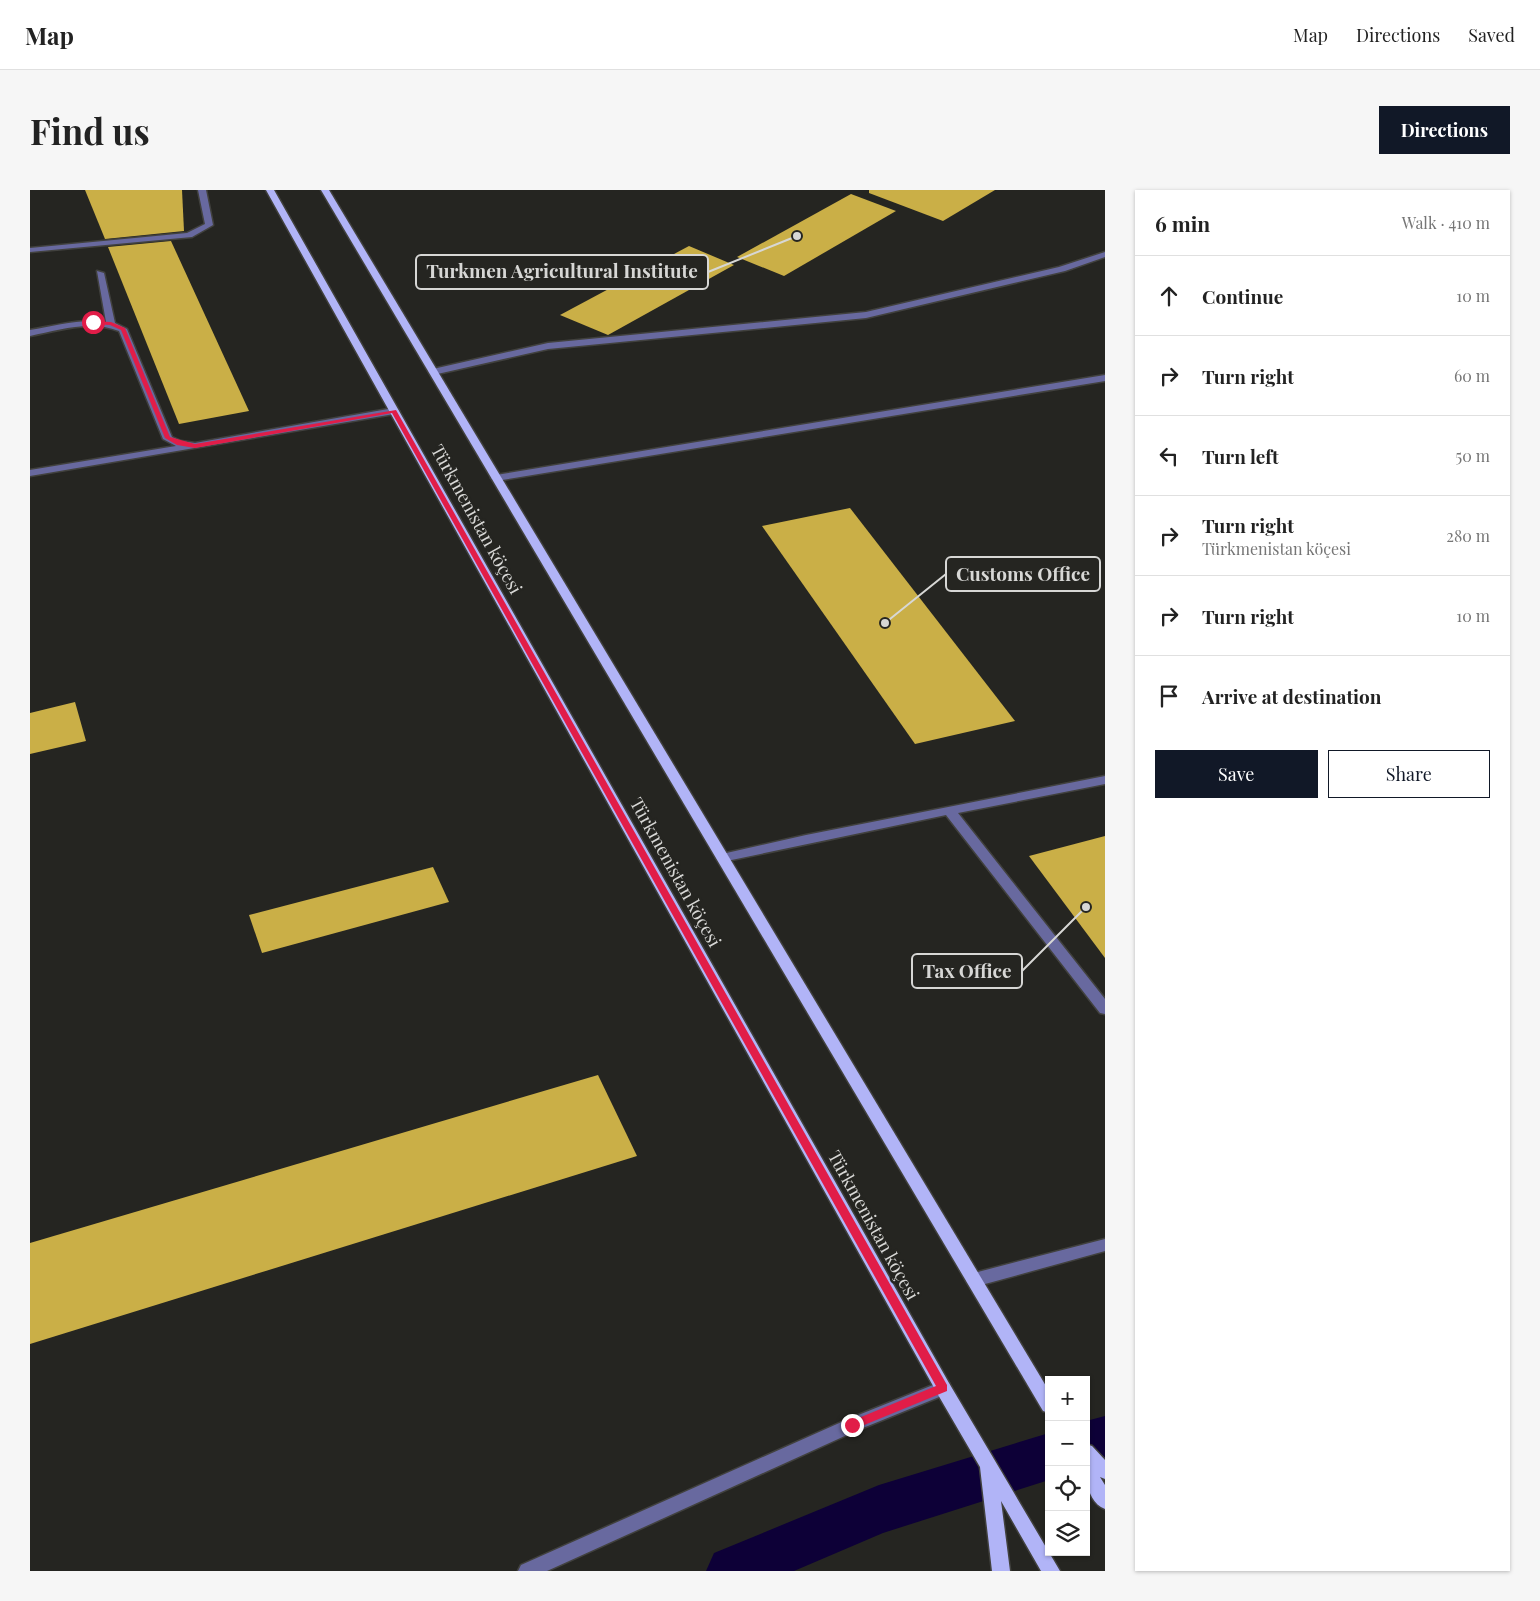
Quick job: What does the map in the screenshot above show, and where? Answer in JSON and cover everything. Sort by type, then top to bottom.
[{"type":"main road","name":"Türkmenistan köçesi","points":[[270,190],[943,1388],[1047,1564]]},
{"type":"main road","name":"Türkmenistan köçesi","points":[[325,190],[1045,1399]]},
{"type":"main road","points":[[1090,1456],[1105,1471]]},
{"type":"main road","points":[[987,1463],[1001,1571]]},
{"type":"main road","points":[[1090,1476],[1105,1501]]},
{"type":"street","points":[[30,250],[189,235],[209,226],[202,190]]},
{"type":"street","points":[[433,372],[548,346],[866,315],[1062,269],[1105,254]]},
{"type":"street","points":[[100,273],[111,324]]},
{"type":"street","points":[[30,333],[93,322],[111,324],[124,329],[168,438],[180,444],[195,446]]},
{"type":"street","points":[[496,478],[1105,378]]},
{"type":"street","points":[[30,473],[394,411]]},
{"type":"street","points":[[722,858],[806,839],[1105,780]]},
{"type":"street","points":[[950,812],[1105,1009]]},
{"type":"street","points":[[974,1280],[1105,1245]]},
{"type":"street","points":[[527,1571],[852,1425],[943,1388]]},
{"type":"building","points":[[85,190],[182,190],[184,231],[105,239]]},
{"type":"building","points":[[869,190],[995,190],[943,221],[869,193]]},
{"type":"building","points":[[851,194],[896,211],[784,276],[737,257]]},
{"type":"building","points":[[171,241],[249,411],[179,424],[108,247]]},
{"type":"building","points":[[689,246],[734,265],[608,335],[560,315]]},
{"type":"building","points":[[850,508],[1015,721],[915,744],[762,526]]},
{"type":"building","points":[[75,702],[86,741],[30,754],[30,713]]},
{"type":"building","points":[[1105,836],[1105,958],[1029,856]]},
{"type":"building","points":[[433,867],[449,902],[262,953],[249,915]]},
{"type":"building","points":[[598,1075],[637,1156],[30,1344],[30,1243]]},
{"type":"waterway","points":[[1090,1443],[1105,1439]]},
{"type":"waterway","points":[[732,1571],[879,1510],[1045,1457]]},
{"type":"place","name":"Turkmen Agricultural Institute","points":[[797,236]]},
{"type":"place","name":"Customs Office","points":[[885,623]]},
{"type":"place","name":"Tax Office","points":[[1086,907]]},
{"type":"route","points":[[93,322],[111,324],[124,329],[168,438],[180,444],[195,446],[394,411],[943,1388],[852,1425]]}]
